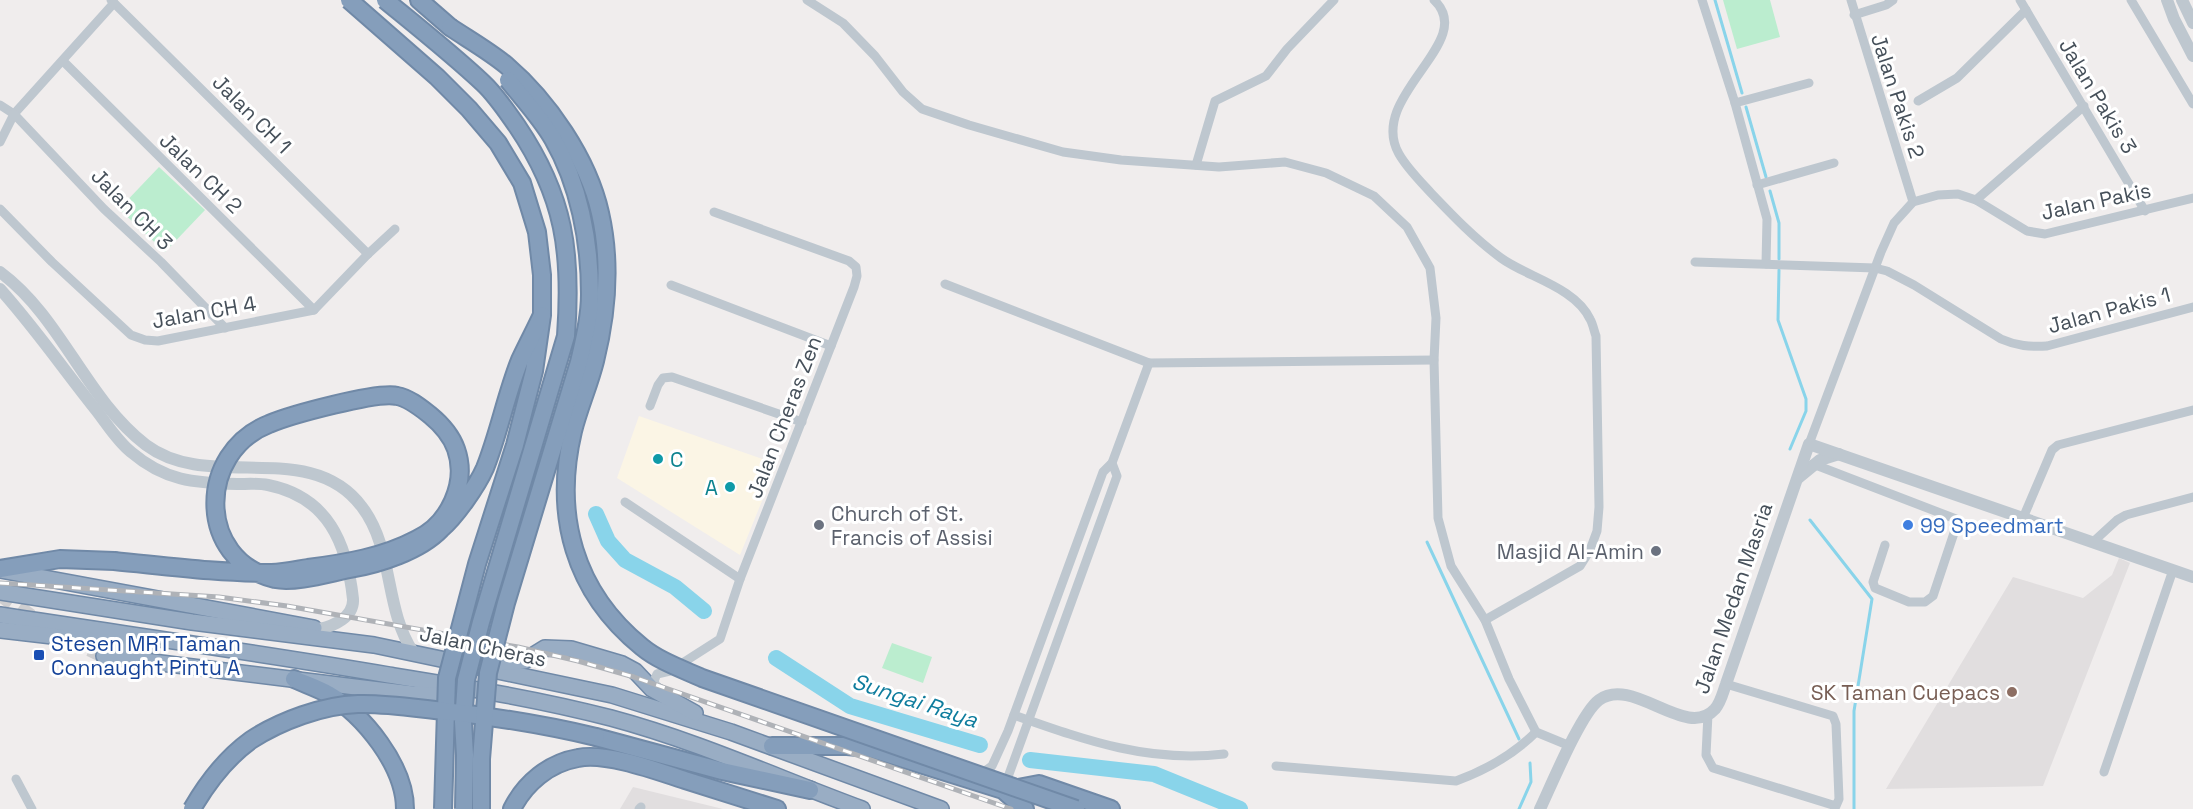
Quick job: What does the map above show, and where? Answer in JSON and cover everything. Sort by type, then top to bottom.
[{"type":"highway","points":[[349,0],[437,77],[498,143],[522,183],[537,232],[542,275],[542,315],[534,371],[477,564],[447,678],[443,809]]},
{"type":"highway","points":[[385,0],[485,85],[533,149],[563,223],[567,258],[569,296],[566,336],[466,680],[463,722],[464,809]]},
{"type":"highway","points":[[419,0],[503,75],[552,137],[566,164],[581,216],[588,253],[590,295],[586,333],[506,603],[488,674],[481,759],[481,809]]},
{"type":"highway","points":[[450,27],[506,64],[560,125],[575,152],[600,212],[605,248],[606,290],[602,328],[573,432],[568,465],[567,498],[568,532],[580,567],[598,601],[643,648],[664,661],[702,678],[1076,809]]},
{"type":"highway","points":[[0,570],[60,559],[114,561],[239,572],[251,572],[262,572],[274,573],[369,558],[419,539],[438,525],[454,501],[461,469],[456,448],[443,427],[412,402],[397,396],[375,396],[268,424],[238,442],[225,461],[215,494],[216,524],[220,535],[242,564],[250,569],[258,573],[279,580],[293,580],[359,568],[395,557],[441,531],[484,470],[520,361],[542,315]]},
{"type":"highway","points":[[0,570],[346,633],[374,645]]},
{"type":"highway","name":"Jalan Cheras","points":[[0,592],[192,622],[374,645],[612,695],[772,746],[941,809]]},
{"type":"highway","name":"Jalan Cheras","points":[[0,615],[246,651],[524,698],[612,718],[710,750],[862,809]]},
{"type":"highway","points":[[0,630],[158,648],[189,644]]},
{"type":"highway","points":[[470,665],[524,661],[545,648],[571,649],[622,664],[635,671],[660,694],[731,732]]},
{"type":"highway","points":[[104,656],[412,694],[524,698]]},
{"type":"highway","points":[[294,679],[328,694],[348,708],[374,737],[388,754],[399,778],[405,809]]},
{"type":"highway","points":[[192,809],[205,787],[251,740],[318,709],[357,704],[399,706],[544,724],[722,771],[810,790]]},
{"type":"highway","points":[[772,746],[869,748],[1003,790],[1039,784],[1111,809]]},
{"type":"highway","points":[[512,809],[532,780],[557,764],[580,757],[605,758],[647,768],[777,809]]},
{"type":"highway","points":[[1003,790],[1025,809]]},
{"type":"street","points":[[807,0],[843,23],[875,56],[903,92],[922,108],[969,125],[1063,152],[1121,160],[1219,167],[1286,162],[1326,172],[1374,196],[1407,227],[1430,268],[1436,318],[1434,360],[1438,518],[1450,566],[1485,620],[1509,679],[1536,732],[1570,746]]},
{"type":"street","points":[[1196,165],[1215,101],[1266,76],[1287,49],[1334,0]]},
{"type":"street","points":[[1434,0],[1445,15],[1443,35],[1395,111],[1393,138],[1397,151],[1424,185],[1459,222],[1502,259],[1545,280],[1575,301],[1590,318],[1596,336],[1599,507],[1597,531],[1590,550],[1580,566],[1485,620]]},
{"type":"street","points":[[1702,0],[1735,103],[1767,219],[1766,264]]},
{"type":"street","name":"Jalan Pakis 2","points":[[1851,0],[1913,202]]},
{"type":"street","points":[[1854,15],[1893,0]]},
{"type":"street","name":"Jalan Pakis 3","points":[[2020,0],[2145,211]]},
{"type":"street","points":[[2131,0],[2193,104]]},
{"type":"street","points":[[2167,0],[2193,56]]},
{"type":"street","points":[[2182,0],[2193,23]]},
{"type":"street","points":[[0,142],[14,114],[113,2]]},
{"type":"street","name":"Jalan CH 1","points":[[113,2],[368,254]]},
{"type":"street","points":[[1918,101],[1957,78],[2026,10]]},
{"type":"street","name":"Jalan CH 2","points":[[63,61],[314,310]]},
{"type":"street","points":[[1735,103],[1809,83]]},
{"type":"street","name":"Jalan CH 3","points":[[0,105],[14,114],[104,209],[225,328]]},
{"type":"street","points":[[1976,200],[2084,106]]},
{"type":"street","points":[[1757,185],[1834,164]]},
{"type":"street","name":"Jalan Pakis","points":[[1913,202],[1938,195],[1958,194],[1976,200],[2027,231],[2046,234],[2193,198]]},
{"type":"street","points":[[1875,268],[1893,223],[1913,202]]},
{"type":"street","name":"Jalan CH 4","points":[[0,209],[52,262],[131,335],[145,340],[158,341],[314,310]]},
{"type":"street","name":"Jalan Cheras Zen","points":[[670,671],[720,639],[740,579],[857,276],[856,267],[849,261],[714,212]]},
{"type":"street","points":[[314,310],[395,229]]},
{"type":"street","name":"Jalan Pakis 1","points":[[1695,262],[1875,268],[1887,271],[1914,285],[2001,339],[2028,347],[2047,346],[2193,307]]},
{"type":"street","name":"Jalan Medan Masria","points":[[1540,809],[1570,746],[1597,701],[1608,695],[1632,696],[1682,717],[1708,714],[1716,708],[1795,482],[1875,268]]},
{"type":"street","points":[[0,272],[36,305],[85,376],[128,430],[156,451],[171,459],[220,468],[310,471],[329,479],[348,492],[372,521],[386,562],[399,621],[412,652]]},
{"type":"street","points":[[945,284],[1149,363],[1434,360]]},
{"type":"street","points":[[671,285],[831,346]]},
{"type":"street","points":[[0,289],[24,316],[128,450],[147,465],[193,483],[267,485],[310,501],[329,520],[341,544],[351,580],[353,604],[346,618],[329,627],[319,629]]},
{"type":"street","points":[[50,325],[65,358],[62,366]]},
{"type":"street","points":[[970,781],[992,766],[1014,715],[1103,472],[1113,463],[1149,363]]},
{"type":"street","points":[[650,406],[663,378],[672,377],[802,422]]},
{"type":"street","points":[[2023,518],[2052,450],[2058,445],[2193,410]]},
{"type":"street","points":[[1809,444],[2193,577]]},
{"type":"street","points":[[1795,482],[1813,464],[1840,454]]},
{"type":"street","points":[[1003,790],[1117,476],[1113,463]]},
{"type":"street","points":[[1813,464],[1956,519],[1956,527],[1933,596],[1925,602],[1909,602],[1875,588],[1873,582],[1885,545]]},
{"type":"street","points":[[2093,542],[2117,520],[2126,515],[2193,497]]},
{"type":"street","points":[[625,502],[740,579]]},
{"type":"street","points":[[2104,772],[2173,570]]},
{"type":"street","points":[[622,664],[645,674],[670,671]]},
{"type":"street","points":[[660,694],[654,681],[655,678],[662,672],[670,671]]},
{"type":"street","points":[[1708,714],[1706,755],[1713,768],[1836,806],[1839,799],[1836,724],[1833,716],[1726,684]]},
{"type":"street","points":[[1014,715],[1091,742],[1130,752],[1170,757],[1224,754]]},
{"type":"street","points":[[1276,766],[1456,781],[1518,750],[1536,732]]},
{"type":"street","points":[[16,779],[32,809]]},
{"type":"shaded area","points":[[639,416],[777,464],[740,555],[617,478]]},
{"type":"shaded area","name":"SK Taman Cuepacs","points":[[2119,558],[2130,563],[2043,786],[1886,789],[2013,577],[2083,598],[2112,575]]},
{"type":"shaded area","points":[[633,787],[719,808],[723,809],[620,809]]},
{"type":"green space","points":[[1723,0],[1770,0],[1780,37],[1737,49]]},
{"type":"green space","points":[[159,167],[205,210],[165,252],[119,209]]},
{"type":"green space","points":[[892,643],[932,657],[923,683],[882,668]]},
{"type":"waterway","points":[[1715,0],[1742,93]]},
{"type":"waterway","points":[[1746,107],[1766,177]]},
{"type":"waterway","points":[[1770,191],[1779,223],[1779,259]]},
{"type":"waterway","points":[[1779,270],[1778,320],[1806,399],[1806,411],[1790,449]]},
{"type":"waterway","name":"Sungai Raya","points":[[596,514],[608,541],[625,560],[675,587],[704,611]]},
{"type":"waterway","points":[[1810,520],[1872,599],[1854,711],[1854,809]]},
{"type":"waterway","points":[[1427,542],[1519,739]]},
{"type":"waterway","name":"Sungai Raya","points":[[776,658],[850,706],[980,745]]},
{"type":"waterway","name":"Sungai Raya","points":[[1030,760],[1154,774],[1240,809]]},
{"type":"waterway","points":[[1519,809],[1531,782],[1530,763]]},
{"type":"tunnel","points":[[0,594],[40,623]]},
{"type":"tunnel","points":[[69,639],[104,656]]},
{"type":"railway","points":[[0,583],[219,597],[287,606],[518,647],[634,677],[1011,809]]},
{"type":"place","name":"C","points":[[658,459]]},
{"type":"place","name":"A","points":[[730,487]]},
{"type":"place","name":"Church of St. Francis of Assisi","points":[[819,525]]},
{"type":"place","name":"99 Speedmart","points":[[1908,525]]},
{"type":"place","name":"Masjid Al-Amin","points":[[1656,551]]},
{"type":"place","name":"Stesen MRT Taman Connaught Pintu A","points":[[39,655]]},
{"type":"place","name":"SK Taman Cuepacs","points":[[2012,692]]}]
